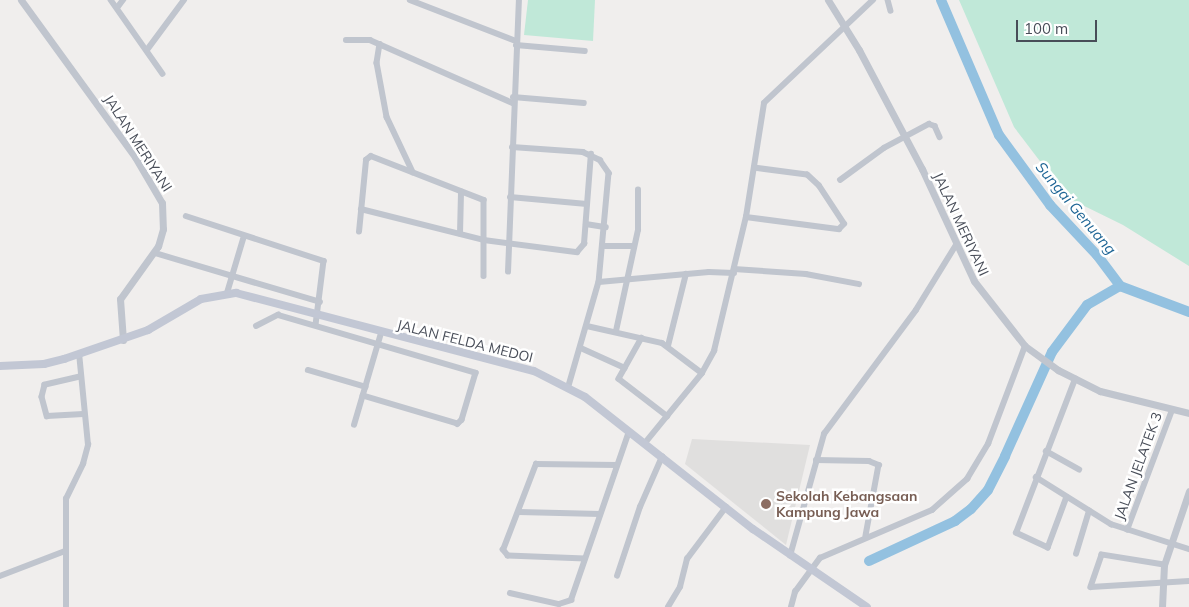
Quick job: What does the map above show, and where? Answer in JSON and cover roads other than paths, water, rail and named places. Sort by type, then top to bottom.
[{"type":"main road","name":"JALAN FELDA MEDOI","points":[[0,366],[44,364],[123,340],[157,326],[196,302],[227,293],[243,294],[381,333],[534,371],[569,386],[810,571],[867,607]]},
{"type":"street","name":"JALAN MERIYANI","points":[[22,0],[135,157],[160,199],[163,229],[155,253],[120,300],[123,340]]},
{"type":"street","points":[[111,0],[163,74]]},
{"type":"street","points":[[117,8],[123,0]]},
{"type":"street","points":[[147,50],[184,0]]},
{"type":"street","points":[[410,0],[516,43],[585,51]]},
{"type":"street","points":[[508,272],[513,100],[519,0]]},
{"type":"street","name":"JALAN MERIYANI","points":[[828,0],[845,26],[904,136],[974,282],[1025,346],[1034,355],[1058,370],[1107,393],[1189,413]]},
{"type":"street","points":[[645,443],[702,372],[714,351],[746,217],[764,103],[873,0]]},
{"type":"street","points":[[888,0],[891,11]]},
{"type":"street","points":[[346,40],[360,38],[380,44],[513,100],[584,103]]},
{"type":"street","points":[[380,44],[376,63],[387,117],[413,172]]},
{"type":"street","points":[[840,180],[904,136],[931,123],[940,136]]},
{"type":"street","points":[[512,147],[567,149],[591,154],[604,163],[609,174],[605,246],[599,282],[569,386]]},
{"type":"street","points":[[361,209],[484,240],[578,252],[584,247],[591,154]]},
{"type":"street","points":[[359,232],[369,156],[485,201],[484,276]]},
{"type":"street","points":[[746,217],[839,229],[844,224],[819,186],[807,174],[754,168]]},
{"type":"street","points":[[616,331],[629,281],[641,211],[638,190]]},
{"type":"street","points":[[460,234],[461,192]]},
{"type":"street","points":[[510,197],[587,204]]},
{"type":"street","points":[[186,216],[324,261],[316,325]]},
{"type":"street","points":[[586,224],[606,227]]},
{"type":"street","points":[[227,293],[244,236]]},
{"type":"street","points":[[790,556],[826,430],[916,310],[956,245]]},
{"type":"street","points":[[605,246],[634,246]]},
{"type":"street","points":[[155,253],[320,302]]},
{"type":"street","points":[[599,282],[734,271],[806,274],[859,284]]},
{"type":"street","points":[[668,346],[686,274]]},
{"type":"street","points":[[256,326],[276,315],[473,371],[474,383],[462,420],[458,424],[363,396]]},
{"type":"street","points":[[587,326],[616,331],[668,346],[702,372]]},
{"type":"street","points":[[354,424],[381,333]]},
{"type":"street","points":[[642,338],[619,377],[621,381],[667,416]]},
{"type":"street","points":[[790,606],[810,571],[820,558],[866,536],[932,510],[967,479],[988,444],[1025,346]]},
{"type":"street","points":[[581,348],[625,368]]},
{"type":"street","points":[[66,607],[67,493],[80,473],[87,453],[79,354]]},
{"type":"street","points":[[308,370],[366,387]]},
{"type":"street","points":[[80,377],[45,385],[42,397],[47,416],[83,414]]},
{"type":"street","points":[[1068,497],[1048,548],[1016,533],[1025,504],[1075,379]]},
{"type":"street","name":"JALAN JELATEK 3","points":[[1127,530],[1172,410]]},
{"type":"street","points":[[510,594],[568,604],[629,432]]},
{"type":"street","points":[[1046,451],[1078,469]]},
{"type":"street","points":[[617,576],[640,507],[662,457]]},
{"type":"street","points":[[816,460],[869,460],[879,465],[866,536]]},
{"type":"street","points":[[585,559],[506,556],[503,550],[536,464],[617,465]]},
{"type":"street","points":[[1036,477],[1089,511],[1127,530],[1189,549]]},
{"type":"street","points":[[1162,607],[1164,565],[1189,491]]},
{"type":"street","points":[[668,607],[680,587],[686,559],[726,507]]},
{"type":"street","points":[[1076,554],[1089,511]]},
{"type":"street","points":[[519,512],[600,514]]},
{"type":"street","points":[[0,576],[65,551]]},
{"type":"street","points":[[1164,565],[1102,555],[1091,585],[1094,588],[1162,580],[1189,580]]},
{"type":"waterway","name":"Sungai Genuang","points":[[941,0],[999,135],[1050,205],[1097,255],[1120,286],[1189,312]]},
{"type":"waterway","points":[[869,561],[955,521],[971,509],[988,490],[1052,352],[1087,305],[1120,286]]},
{"type":"place","name":"Sekolah Kebangsaan Kampung Jawa","points":[[766,504]]}]
